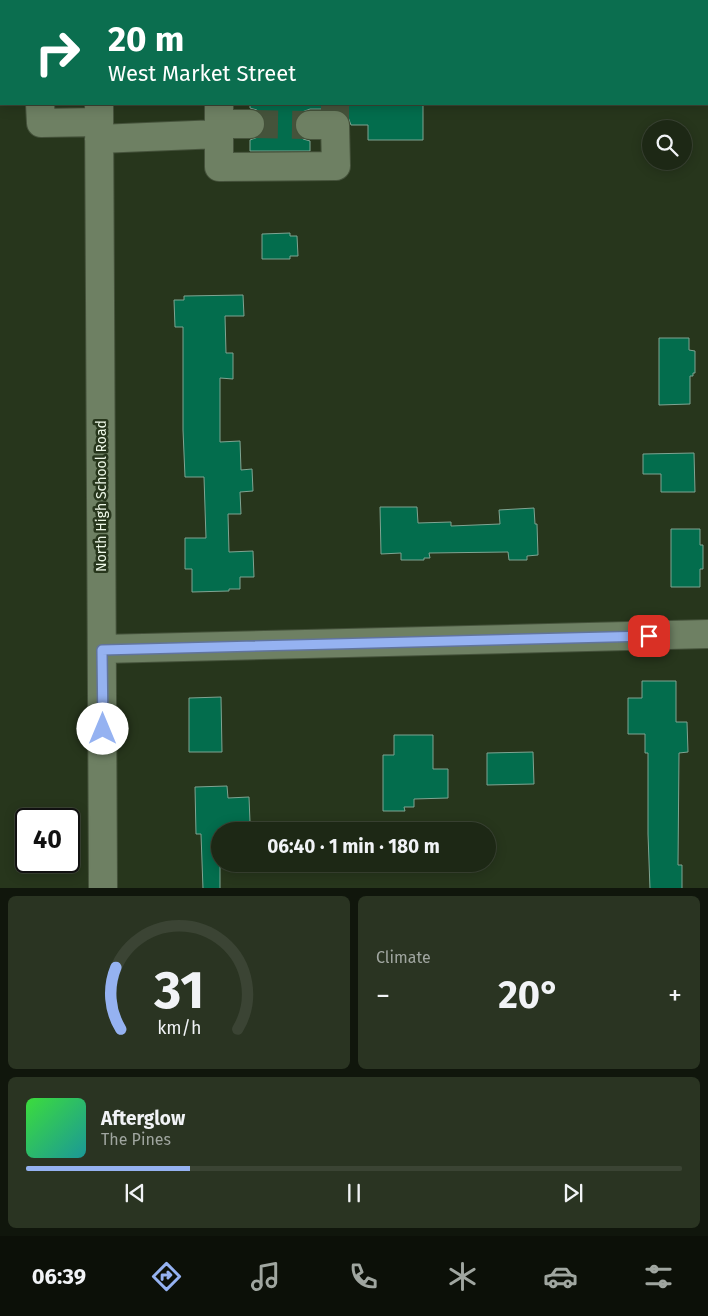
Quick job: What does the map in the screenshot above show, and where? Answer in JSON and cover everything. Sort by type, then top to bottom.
[{"type":"street","points":[[40,105],[41,123],[219,121],[250,124]]},
{"type":"street","name":"North High School Road","points":[[99,121],[103,888]]},
{"type":"street","points":[[219,121],[219,167],[336,166],[335,125],[310,125]]},
{"type":"street","points":[[102,650],[708,634]]},
{"type":"building","points":[[250,105],[423,105],[423,140],[368,140],[368,125],[351,125],[348,117],[342,111],[335,109],[310,109],[302,112],[296,118],[294,125],[297,133],[303,139],[310,141],[310,151],[250,151],[250,140],[258,137],[264,131],[266,124],[263,116],[257,110],[250,108]]},
{"type":"building","points":[[290,233],[290,236],[297,236],[298,256],[290,256],[290,259],[262,259],[262,234]]},
{"type":"building","points":[[243,295],[244,316],[225,316],[226,353],[233,353],[233,379],[220,378],[220,442],[240,441],[241,470],[252,469],[253,491],[240,492],[241,514],[228,514],[229,552],[253,551],[254,577],[240,577],[240,589],[192,592],[192,569],[185,569],[185,538],[206,538],[204,477],[185,477],[183,327],[175,327],[174,300],[184,300],[184,296]]},
{"type":"building","points":[[659,338],[689,338],[689,350],[695,351],[695,373],[693,373],[693,376],[690,376],[690,404],[659,405]]},
{"type":"building","points":[[694,453],[695,492],[661,492],[661,474],[643,474],[643,454]]},
{"type":"building","points":[[380,507],[417,507],[418,523],[451,522],[451,526],[500,524],[499,510],[534,508],[535,524],[537,524],[538,555],[527,556],[527,560],[509,560],[508,552],[429,553],[430,558],[424,558],[424,560],[401,560],[401,553],[381,554]]},
{"type":"building","points":[[671,529],[700,529],[700,545],[703,545],[703,569],[700,569],[700,587],[671,587]]},
{"type":"building","points":[[642,681],[676,681],[676,722],[687,722],[688,752],[679,753],[678,865],[682,865],[682,888],[650,888],[648,753],[645,753],[645,734],[628,734],[628,698],[642,698]]},
{"type":"building","points":[[221,697],[222,752],[189,752],[189,698]]},
{"type":"building","points":[[394,735],[433,735],[433,769],[448,769],[448,798],[414,799],[414,807],[404,807],[405,811],[383,811],[383,755],[394,755]]},
{"type":"building","points":[[533,752],[534,784],[487,785],[487,753]]},
{"type":"building","points":[[227,786],[228,798],[249,797],[250,822],[211,822],[211,872],[220,872],[220,888],[203,888],[201,834],[196,834],[195,787]]},
{"type":"tunnel","points":[[335,105],[335,125]]},
{"type":"tunnel","points":[[250,124],[310,125]]},
{"type":"route","points":[[103,729],[102,650],[649,636]]}]
